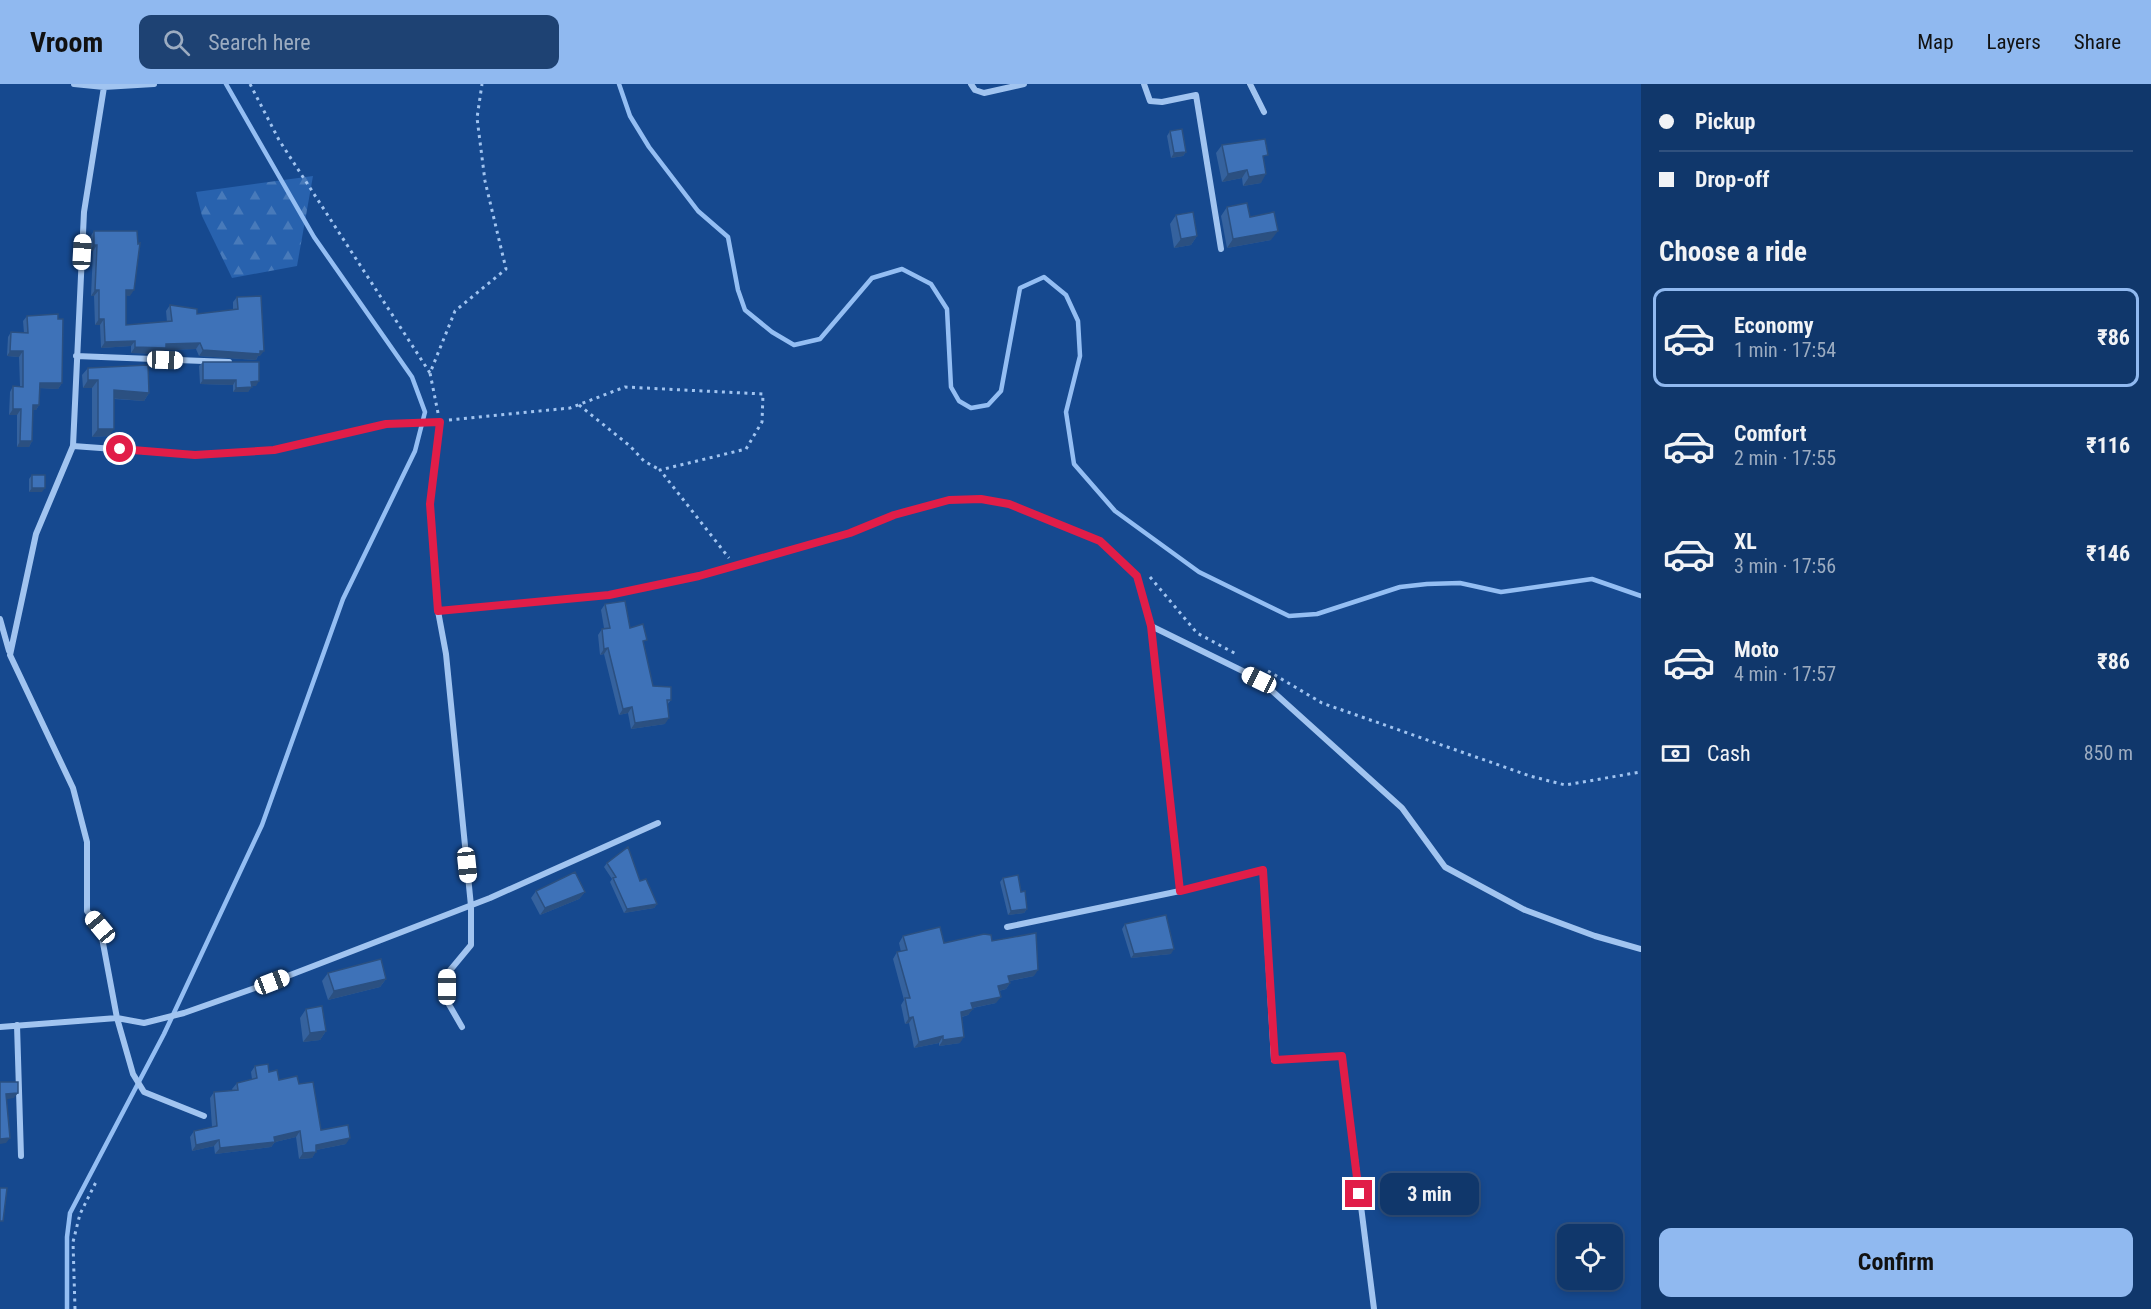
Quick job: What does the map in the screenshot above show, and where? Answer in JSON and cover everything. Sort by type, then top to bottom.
[{"type":"street","points":[[74,84],[104,87],[152,84]]},
{"type":"street","points":[[971,84],[975,90],[984,93],[1024,84]]},
{"type":"street","points":[[1144,84],[1150,101],[1162,102],[1196,95],[1221,249]]},
{"type":"street","points":[[1250,84],[1264,111]]},
{"type":"street","points":[[10,655],[36,534],[73,446],[84,212],[104,87]]},
{"type":"street","points":[[76,356],[241,362]]},
{"type":"street","points":[[73,446],[195,455],[274,450],[386,424],[440,422],[430,504],[438,611],[446,654],[471,906],[471,945],[447,974],[447,1001],[462,1027]]},
{"type":"street","points":[[438,611],[609,595],[699,576],[734,564],[850,533],[894,515],[949,500],[981,499],[1009,504],[1100,541],[1137,576],[1151,626],[1180,891]]},
{"type":"street","points":[[0,619],[10,655],[73,788],[87,842],[87,911],[100,927],[117,1018],[133,1074],[144,1092],[204,1116]]},
{"type":"street","points":[[1151,626],[1259,680],[1402,808],[1444,867],[1525,910],[1595,936],[1641,949]]},
{"type":"street","points":[[0,1027],[117,1018],[144,1023],[184,1013],[471,906],[658,822]]},
{"type":"street","points":[[1007,927],[1180,891],[1263,870],[1275,1060],[1342,1056],[1374,1309]]},
{"type":"street","points":[[17,1025],[21,1156]]},
{"type":"path","points":[[250,84],[279,140],[430,373],[440,422],[465,417],[570,408],[625,387],[763,394],[762,422],[746,449],[660,470]]},
{"type":"path","points":[[430,373],[456,311],[506,269],[485,181],[477,118],[482,84]]},
{"type":"path","points":[[579,405],[630,446],[644,461],[660,470],[734,564]]},
{"type":"path","points":[[1148,575],[1197,633],[1248,660]]},
{"type":"path","points":[[1259,666],[1322,703],[1530,776],[1565,785],[1641,772]]},
{"type":"path","points":[[75,1309],[73,1242],[80,1214],[96,1182]]},
{"type":"green space","points":[[313,176],[297,266],[232,278],[202,216],[196,192]]},
{"type":"building","points":[[1182,129],[1186,152],[1174,153],[1170,131]]},
{"type":"building","points":[[1265,139],[1268,155],[1263,156],[1266,174],[1249,177],[1247,170],[1228,174],[1222,145]]},
{"type":"building","points":[[1247,203],[1250,217],[1274,212],[1278,231],[1233,239],[1227,207]]},
{"type":"building","points":[[1193,212],[1197,236],[1181,239],[1176,215]]},
{"type":"building","points":[[94,231],[137,231],[138,244],[140,243],[134,290],[126,290],[126,325],[172,321],[170,305],[197,309],[197,314],[238,309],[237,297],[261,296],[264,351],[260,351],[260,354],[203,350],[200,343],[166,344],[166,348],[135,347],[135,341],[105,342],[104,319],[99,319],[99,290],[95,290],[97,245],[94,245]]},
{"type":"building","points":[[58,314],[58,319],[63,319],[62,383],[40,383],[39,405],[33,405],[32,441],[20,441],[21,409],[13,409],[13,386],[23,387],[23,351],[10,351],[11,332],[28,333],[27,316]]},
{"type":"building","points":[[203,362],[259,362],[259,381],[251,382],[252,387],[236,388],[236,380],[203,380]]},
{"type":"building","points":[[148,365],[149,393],[114,390],[114,429],[98,429],[98,380],[88,380],[88,368]]},
{"type":"building","points":[[32,475],[45,475],[45,488],[32,488]]},
{"type":"building","points":[[625,601],[630,628],[643,624],[647,640],[643,641],[653,686],[671,687],[671,700],[667,700],[669,718],[635,723],[632,707],[623,709],[608,648],[604,649],[602,629],[610,628],[605,604]]},
{"type":"building","points":[[628,847],[640,881],[646,879],[657,904],[627,909],[613,878],[616,877],[607,863]]},
{"type":"building","points":[[575,872],[585,892],[545,908],[536,891]]},
{"type":"building","points":[[1018,875],[1021,892],[1025,891],[1027,909],[1011,911],[1003,878]]},
{"type":"building","points":[[1166,915],[1174,949],[1134,954],[1125,924]]},
{"type":"building","points":[[940,927],[944,943],[984,934],[991,935],[992,941],[1036,933],[1038,970],[1008,976],[1010,983],[998,986],[1001,997],[971,1003],[973,1009],[961,1012],[964,1037],[943,1040],[943,1036],[919,1042],[913,1017],[909,1018],[905,998],[910,998],[897,952],[907,950],[903,936]]},
{"type":"building","points":[[381,959],[386,979],[334,991],[328,973]]},
{"type":"building","points":[[322,1006],[326,1031],[310,1033],[306,1009]]},
{"type":"building","points":[[268,1064],[269,1072],[277,1070],[279,1080],[297,1076],[299,1084],[313,1082],[321,1130],[348,1125],[350,1138],[316,1145],[316,1152],[303,1153],[300,1131],[274,1137],[275,1142],[220,1148],[219,1140],[196,1145],[194,1131],[217,1126],[214,1092],[238,1090],[237,1083],[257,1078],[255,1066]]},
{"type":"building","points":[[0,1082],[18,1082],[18,1093],[6,1094],[10,1138],[0,1139]]},
{"type":"building","points":[[0,1188],[7,1188],[3,1221],[0,1221]]},
{"type":"waterway","points":[[67,1309],[67,1237],[70,1213],[164,1034],[262,825],[343,599],[415,451],[425,412],[412,377],[314,237],[226,84]]},
{"type":"waterway","points":[[619,84],[630,116],[649,147],[698,211],[728,237],[738,290],[745,310],[772,332],[794,345],[820,339],[872,278],[902,269],[931,284],[947,309],[951,387],[959,401],[971,408],[988,405],[1001,391],[1020,288],[1044,277],[1066,295],[1078,321],[1080,356],[1066,412],[1074,464],[1115,511],[1199,572],[1289,616],[1317,614],[1400,587],[1427,584],[1460,583],[1501,592],[1592,579],[1641,596]]},
{"type":"route","points":[[120,449],[195,455],[274,450],[386,424],[440,422],[430,504],[438,611],[609,595],[699,576],[734,564],[850,533],[894,515],[949,500],[981,499],[1009,504],[1100,541],[1137,576],[1151,626],[1180,891],[1263,870],[1275,1060],[1342,1056],[1359,1194]]}]
